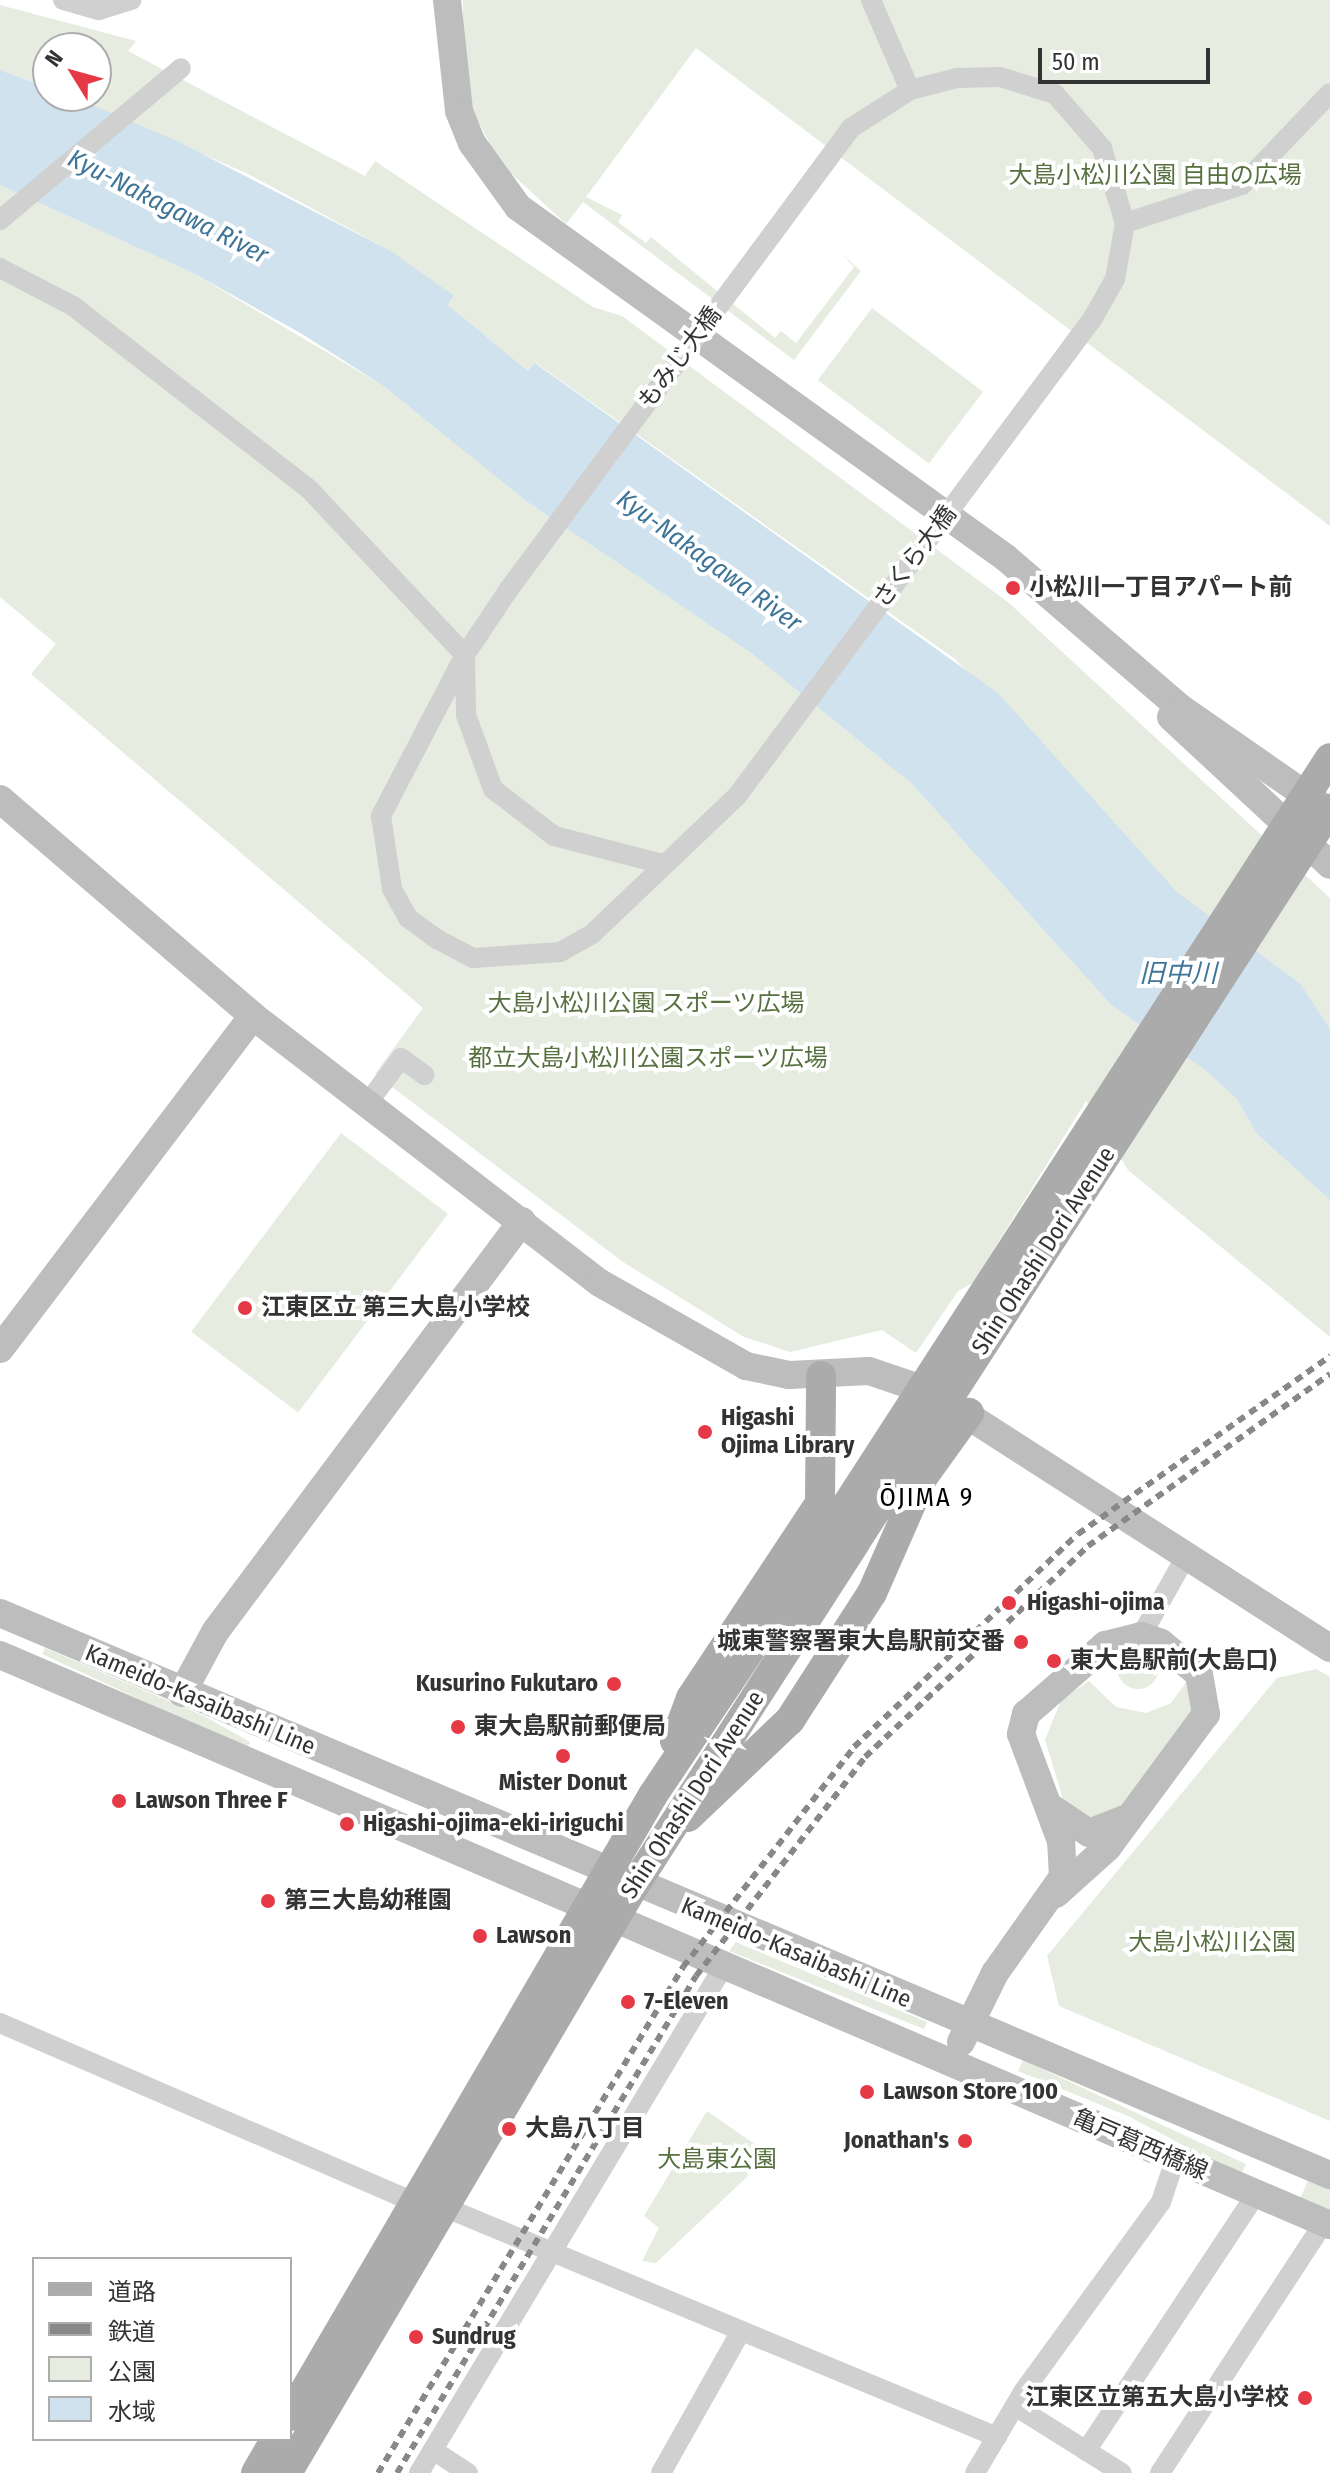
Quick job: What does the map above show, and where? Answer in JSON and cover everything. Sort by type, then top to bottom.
[{"type":"main road","points":[[1320,814],[1330,746]]},
{"type":"main road","name":"Shin Ohashi Dori Avenue","points":[[287,2473],[585,1910],[653,1795],[841,1539],[1320,814],[1330,758]]},
{"type":"main road","points":[[653,1795],[691,1698],[820,1503],[821,1376]]},
{"type":"main road","points":[[669,1832],[790,1720],[872,1593],[923,1477],[969,1413]]},
{"type":"main road","name":"Shin Ohashi Dori Avenue","points":[[292,2413],[669,1832],[841,1539]]},
{"type":"main road","points":[[256,2473],[275,2441]]},
{"type":"street","points":[[63,0],[99,10],[132,0]]},
{"type":"street","points":[[447,0],[459,111],[488,170],[518,207],[1075,614],[1179,707],[1320,814]]},
{"type":"street","points":[[871,0],[910,90],[1000,77],[1055,94],[1102,148],[1125,223],[1242,185],[1330,93]]},
{"type":"street","points":[[0,220],[181,68]]},
{"type":"street","name":"もみじ大橋","points":[[662,864],[591,935],[540,959],[473,958],[408,918],[381,847],[381,816],[465,655],[509,589],[851,128],[910,90]]},
{"type":"street","name":"さくら大橋","points":[[662,864],[737,796],[1093,318],[1115,279],[1125,223]]},
{"type":"street","points":[[0,268],[73,306],[225,419],[309,489],[465,655],[466,715],[493,789],[554,836],[662,864]]},
{"type":"street","points":[[1075,614],[1206,753],[1330,865]]},
{"type":"street","points":[[0,799],[253,1016],[600,1283],[720,1354],[746,1366],[821,1376],[900,1376],[969,1413],[1330,1648]]},
{"type":"street","points":[[0,1349],[253,1016]]},
{"type":"street","points":[[367,1104],[401,1058],[424,1075]]},
{"type":"street","points":[[182,1693],[215,1632],[522,1221]]},
{"type":"street","points":[[1141,1636],[1152,1605],[1186,1556]]},
{"type":"street","name":"Kameido-Kasaibashi Line","points":[[0,1613],[634,1886],[1325,2172]]},
{"type":"street","points":[[951,2065],[995,1973],[1056,1894],[1092,1865],[1194,1738],[1208,1700],[1192,1664],[1141,1636],[1105,1645],[1026,1714],[1021,1734],[1063,1851],[1056,1894]]},
{"type":"street","name":"Kameido-Kasaibashi Line","points":[[0,1655],[612,1922],[951,2065]]},
{"type":"street","points":[[1043,1795],[1056,1816],[1089,1833],[1105,1832],[1137,1810]]},
{"type":"street","points":[[419,2473],[722,1969]]},
{"type":"street","points":[[0,2023],[997,2437]]},
{"type":"street","name":"亀戸葛西橋線","points":[[951,2065],[1327,2223]]},
{"type":"street","points":[[1086,2451],[1263,2169],[1247,2138]]},
{"type":"street","points":[[975,2473],[1015,2406],[1161,2202],[1175,2160]]},
{"type":"street","points":[[1286,2206],[1281,2187],[1292,2172],[1325,2172]]},
{"type":"street","points":[[1160,2473],[1327,2223]]},
{"type":"street","points":[[661,2473],[741,2331]]},
{"type":"street","points":[[1015,2406],[1122,2473]]},
{"type":"street","points":[[433,2450],[468,2473]]},
{"type":"green space","name":"大島小松川公園 自由の広場","points":[[463,0],[1330,0],[1330,526],[696,48],[586,197],[622,215],[618,222],[646,243],[651,237],[775,338],[781,331],[796,343],[854,267],[842,254],[861,271],[794,360],[583,202],[566,224],[500,163],[474,113],[463,61]]},
{"type":"green space","points":[[0,5],[102,32],[32,32],[32,82],[0,70]]},
{"type":"green space","points":[[112,35],[136,41],[128,51],[365,176],[375,161],[593,307],[622,316],[1009,603],[1330,898],[1330,1029],[1301,984],[1176,891],[955,659],[536,363],[528,371],[448,305],[454,297],[391,251],[248,174],[107,112],[112,112]]},
{"type":"green space","name":"大島小松川公園 スポーツ広場","points":[[0,185],[193,273],[382,385],[526,501],[751,653],[912,784],[1111,1005],[1201,1067],[1236,1098],[1257,1134],[1330,1200],[1330,1337],[1128,1170],[1086,1101],[973,1283],[958,1291],[916,1353],[882,1330],[790,1352],[744,1337],[623,1262],[375,1074],[423,1008],[31,674],[56,644],[0,597]]},
{"type":"green space","points":[[872,308],[983,392],[929,464],[818,380]]},
{"type":"green space","points":[[341,1133],[448,1214],[298,1413],[191,1332]]},
{"type":"green space","points":[[1138,1647],[1153,1653],[1159,1668],[1153,1683],[1138,1689],[1123,1683],[1117,1668],[1123,1653]]},
{"type":"green space","points":[[45,1648],[204,1716],[250,1742],[247,1749],[42,1654]]},
{"type":"green space","name":"大島小松川公園","points":[[1316,1669],[1330,1677],[1330,2121],[1059,2006],[1047,1956],[1277,1678]]},
{"type":"green space","points":[[1190,1677],[1200,1698],[1132,1802],[1094,1820],[1064,1802],[1045,1740],[1061,1700],[1089,1681],[1116,1707],[1146,1713],[1171,1703]]},
{"type":"green space","points":[[736,1942],[927,2022],[924,2029],[729,1951]]},
{"type":"green space","points":[[1023,2060],[1246,2164],[1241,2176],[1130,2117],[1018,2071]]},
{"type":"green space","name":"大島東公園","points":[[707,2111],[770,2155],[656,2263],[642,2261],[659,2228],[644,2216]]},
{"type":"green space","points":[[1309,2178],[1330,2187],[1330,2211],[1300,2199]]},
{"type":"water","name":"旧中川","points":[[0,70],[32,82],[32,112],[109,112],[179,142],[391,251],[454,296],[448,305],[528,371],[535,363],[998,693],[1176,891],[1301,984],[1330,1029],[1330,1200],[1257,1134],[1236,1098],[1201,1067],[1111,1005],[912,784],[751,653],[526,501],[382,385],[302,334],[193,273],[0,185]]},
{"type":"railway","points":[[378,2473],[683,1967],[854,1747],[1078,1534],[1330,1356]]},
{"type":"railway","points":[[397,2473],[696,1976],[865,1757],[1088,1546],[1330,1374]]},
{"type":"place","name":"小松川一丁目アパート前","points":[[1013,588]]},
{"type":"place","name":"江東区立 第三大島小学校","points":[[245,1308]]},
{"type":"place","name":"Higashi Ojima Library","points":[[705,1432]]},
{"type":"place","name":"Higashi-ojima","points":[[1009,1603]]},
{"type":"place","name":"城東警察署東大島駅前交番","points":[[1021,1642]]},
{"type":"place","name":"東大島駅前(大島口)","points":[[1054,1661]]},
{"type":"place","name":"Kusurino Fukutaro","points":[[614,1684]]},
{"type":"place","name":"東大島駅前郵便局","points":[[458,1727]]},
{"type":"place","name":"Mister Donut","points":[[563,1756]]},
{"type":"place","name":"Lawson Three F","points":[[119,1801]]},
{"type":"place","name":"Higashi-ojima-eki-iriguchi","points":[[347,1824]]},
{"type":"place","name":"第三大島幼稚園","points":[[268,1901]]},
{"type":"place","name":"Lawson","points":[[480,1936]]},
{"type":"place","name":"7-Eleven","points":[[628,2002]]},
{"type":"place","name":"Lawson Store 100","points":[[867,2092]]},
{"type":"place","name":"大島八丁目","points":[[509,2129]]},
{"type":"place","name":"Jonathan's","points":[[965,2141]]},
{"type":"place","name":"Sundrug","points":[[416,2337]]},
{"type":"place","name":"江東区立第五大島小学校","points":[[1305,2398]]},
{"type":"district","name":"ŌJIMA 9","points":[[927,1498]]},
{"type":"water label","name":"Kyu-Nakagawa River","points":[[168,207]]},
{"type":"water label","name":"Kyu-Nakagawa River","points":[[709,561]]},
{"type":"park label","name":"都立大島小松川公園スポーツ広場","points":[[648,1059]]}]
